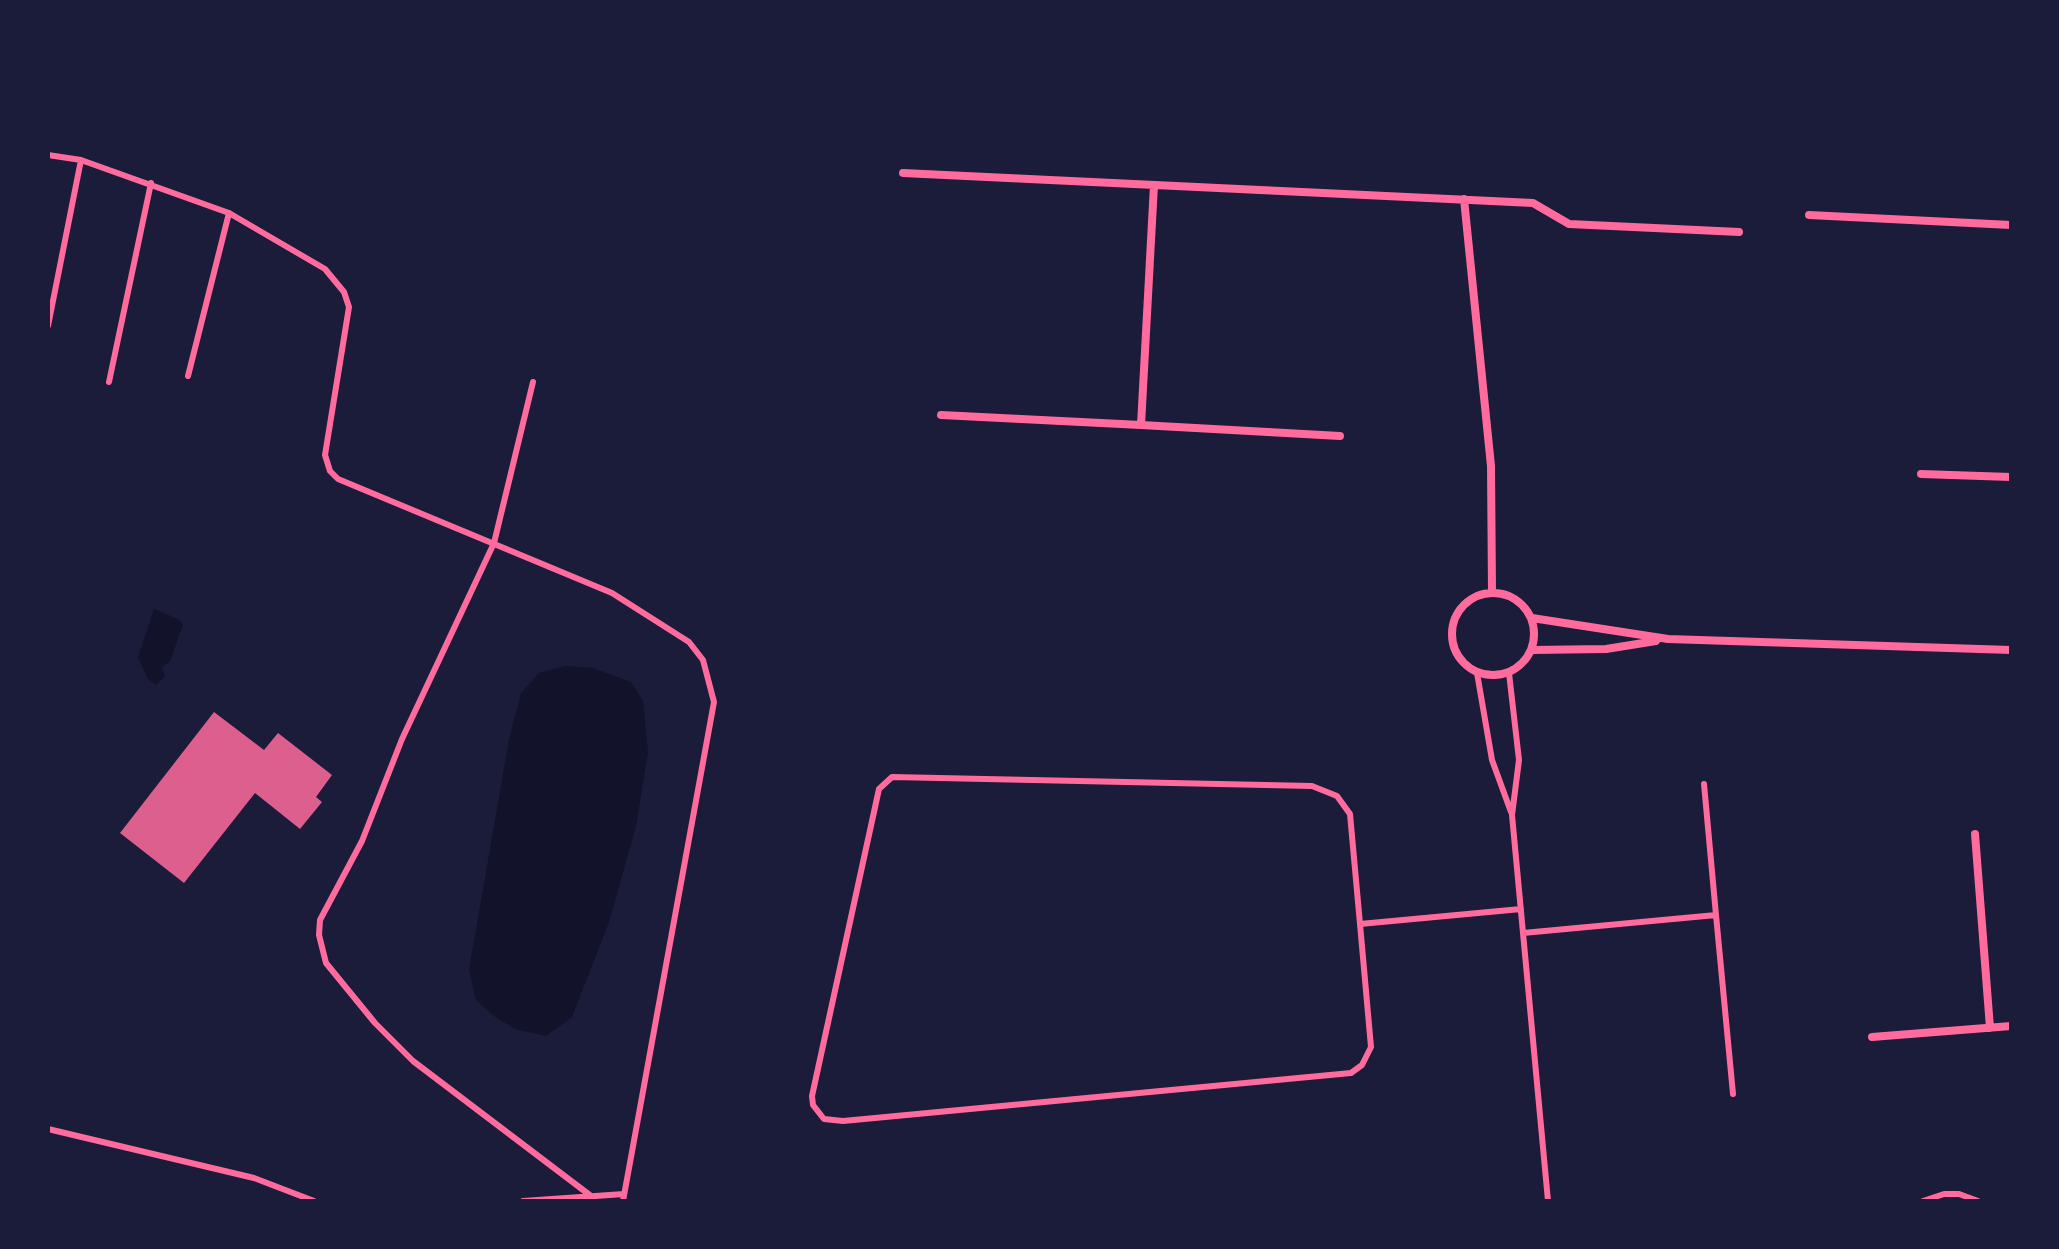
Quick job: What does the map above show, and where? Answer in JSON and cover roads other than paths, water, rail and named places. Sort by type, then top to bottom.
[{"type":"street","points":[[903,173],[1533,203],[1569,224],[1739,232]]},
{"type":"street","points":[[1141,425],[1154,185]]},
{"type":"street","points":[[1464,199],[1491,466],[1492,592]]},
{"type":"street","points":[[1809,215],[2011,225]]},
{"type":"street","points":[[941,415],[1340,436]]},
{"type":"street","points":[[1921,474],[2011,477]]},
{"type":"street","points":[[1492,592],[1509,595],[1522,604],[1532,618],[1535,634],[1532,650],[1523,663],[1509,673],[1493,676],[1477,673],[1459,657],[1451,635],[1454,619],[1463,605],[1476,596],[1492,592]]},
{"type":"street","points":[[1532,618],[1668,639],[2011,650]]},
{"type":"street","points":[[1532,650],[1606,649],[1668,639]]},
{"type":"street","points":[[1975,834],[1990,1028]]},
{"type":"street","points":[[1872,1037],[2011,1026]]},
{"type":"lane","points":[[48,155],[81,160],[229,213],[325,269],[344,292],[349,307],[325,455],[330,471],[338,479],[612,593],[659,620],[689,642],[703,660],[714,702],[623,1198],[591,1196],[523,1201]]},
{"type":"lane","points":[[48,326],[81,160]]},
{"type":"lane","points":[[109,382],[151,183]]},
{"type":"lane","points":[[188,376],[229,213]]},
{"type":"lane","points":[[533,382],[494,543],[402,739],[362,841],[320,920],[320,948],[336,975],[413,1061],[591,1196]]},
{"type":"lane","points":[[1477,673],[1492,760],[1512,815]]},
{"type":"lane","points":[[1509,673],[1519,760],[1512,815],[1548,1201]]},
{"type":"lane","points":[[892,777],[1325,789],[1337,796],[1350,814],[1360,924],[1371,1047],[1362,1065],[1351,1073],[843,1121],[824,1119],[813,1105],[812,1096],[879,789],[892,777]]},
{"type":"lane","points":[[1704,784],[1733,1094]]},
{"type":"lane","points":[[1360,924],[1521,909]]},
{"type":"lane","points":[[1523,933],[1716,915]]},
{"type":"lane","points":[[48,1129],[254,1178],[314,1201]]},
{"type":"lane","points":[[1923,1201],[1944,1194],[1959,1194],[1978,1201]]}]
